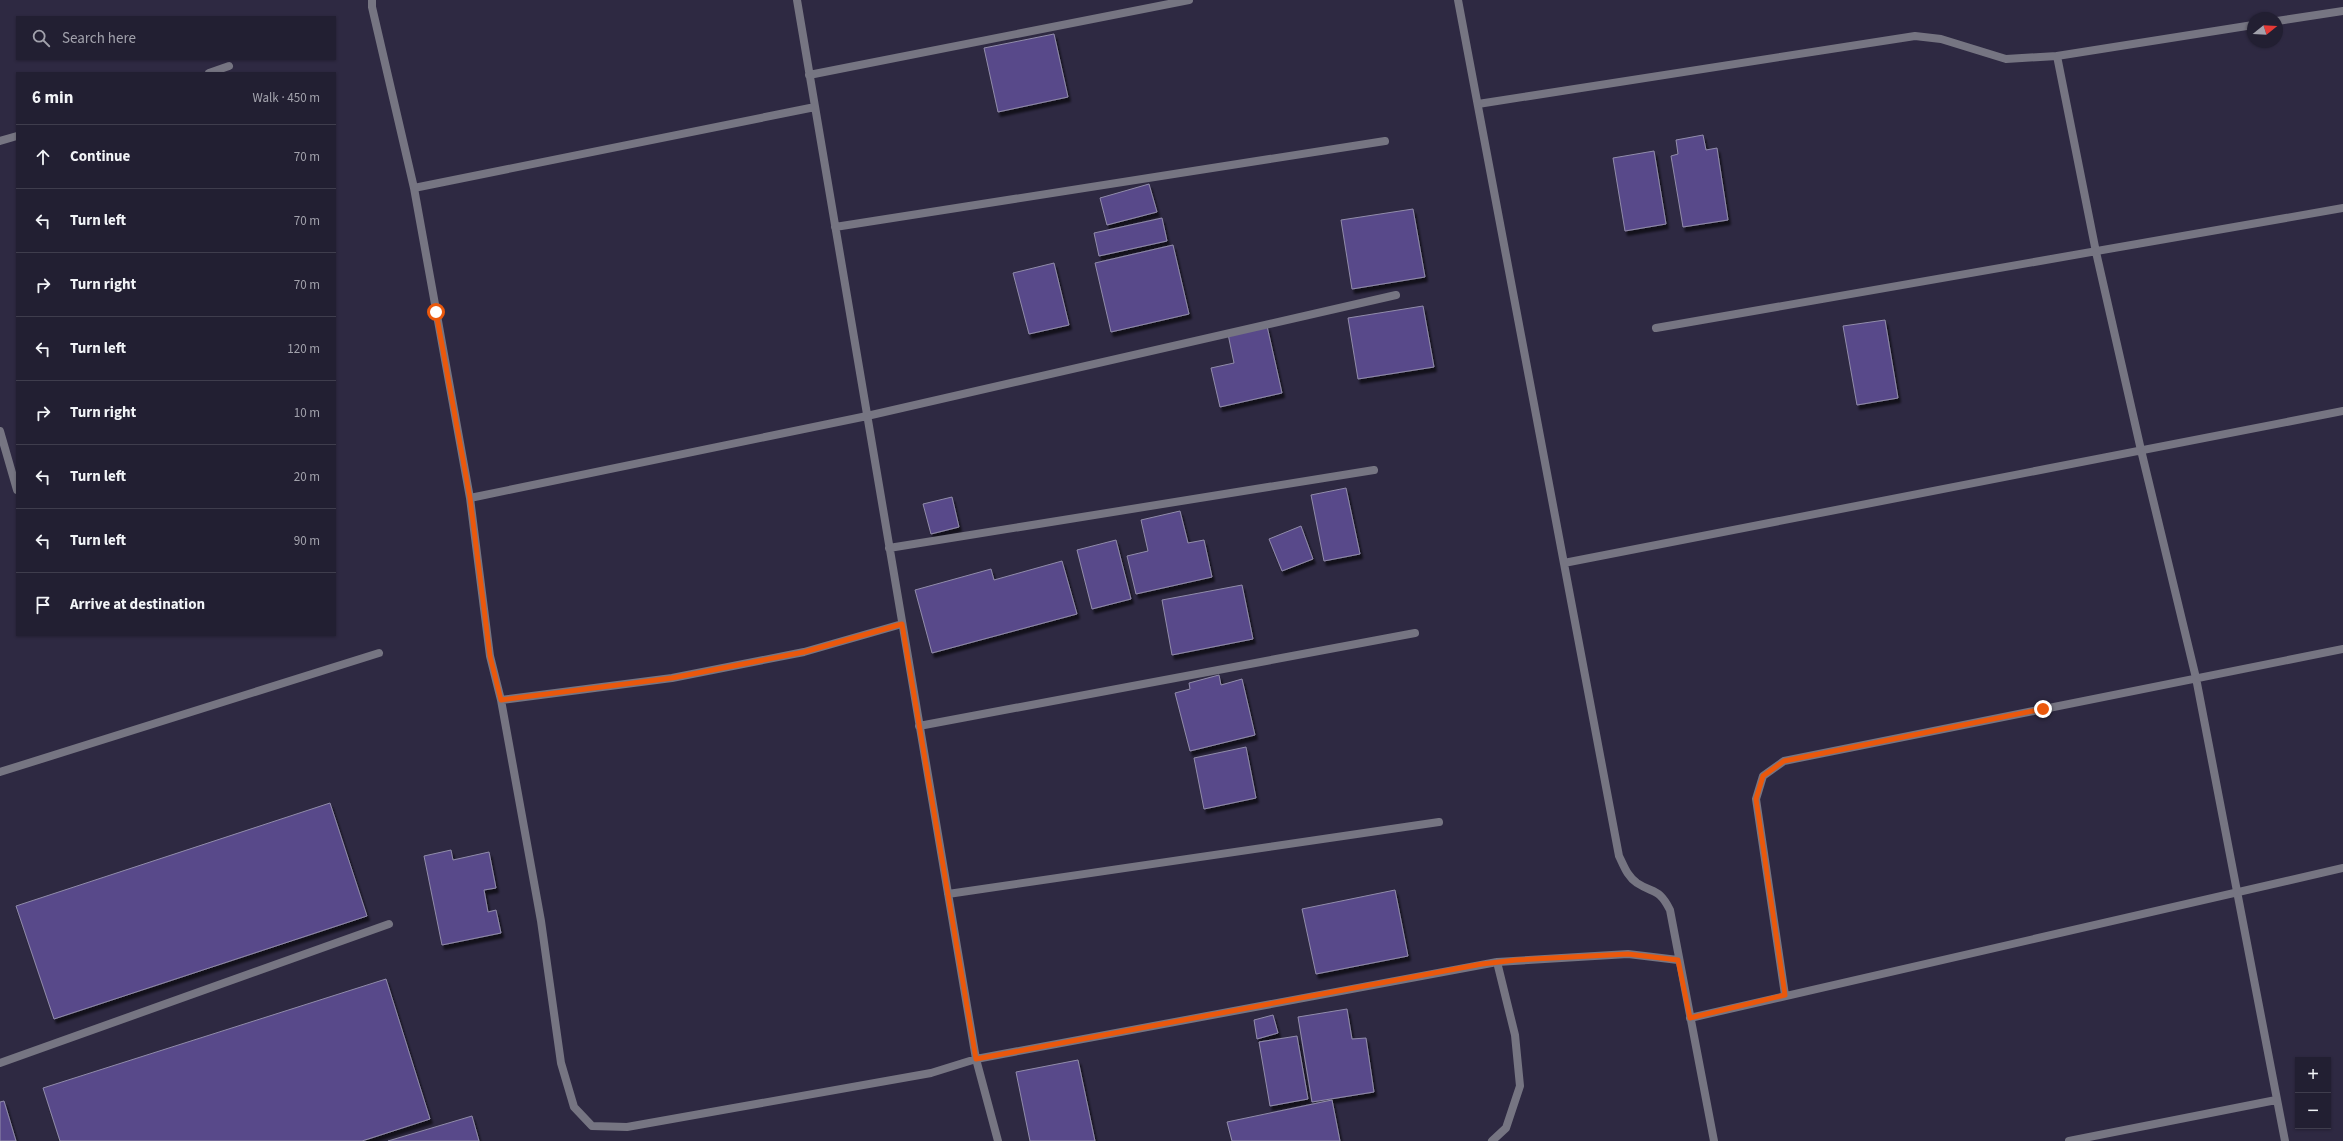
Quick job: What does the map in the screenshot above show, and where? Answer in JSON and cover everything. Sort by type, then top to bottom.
[{"type":"street","points":[[372,0],[414,188],[470,498],[490,656],[501,700],[540,921],[561,1063],[574,1107],[592,1126],[634,1126],[931,1073],[976,1059],[1497,962],[1628,954],[1678,960]]},
{"type":"street","points":[[797,0],[976,1059],[998,1141]]},
{"type":"street","points":[[809,75],[1189,0]]},
{"type":"street","points":[[1458,0],[1619,856],[1627,873],[1637,883],[1653,889],[1664,898],[1670,910],[1678,960],[1714,1141]]},
{"type":"street","points":[[2283,20],[2343,10]]},
{"type":"street","points":[[1478,104],[1915,36],[1941,39],[2006,59],[2057,56],[2247,26]]},
{"type":"street","points":[[2057,56],[2096,252],[2141,450],[2196,678],[2285,1141]]},
{"type":"street","points":[[212,72],[229,66]]},
{"type":"street","points":[[414,188],[815,108]]},
{"type":"street","points":[[0,142],[16,136]]},
{"type":"street","points":[[835,227],[1385,141]]},
{"type":"street","points":[[1656,328],[2343,208]]},
{"type":"street","points":[[470,498],[867,416],[1396,295]]},
{"type":"street","points":[[1564,563],[2343,411]]},
{"type":"street","points":[[0,431],[16,487]]},
{"type":"street","points":[[889,548],[1374,470]]},
{"type":"street","points":[[501,700],[672,678],[804,652],[902,624]]},
{"type":"street","points":[[920,726],[1415,633]]},
{"type":"street","points":[[1785,995],[1756,799],[1763,776],[1784,761],[2343,649]]},
{"type":"street","points":[[0,772],[379,653]]},
{"type":"street","points":[[948,894],[1439,822]]},
{"type":"street","points":[[1690,1018],[2343,868]]},
{"type":"street","points":[[0,1063],[389,924]]},
{"type":"street","points":[[1492,1141],[1506,1128],[1520,1086],[1515,1035],[1497,962]]},
{"type":"street","points":[[2069,1141],[2276,1100]]},
{"type":"building","points":[[1054,34],[1068,97],[998,112],[984,48]]},
{"type":"building","points":[[1703,135],[1706,150],[1717,148],[1728,220],[1683,227],[1671,156],[1678,154],[1676,140]]},
{"type":"building","points":[[1654,151],[1666,224],[1625,231],[1613,158]]},
{"type":"building","points":[[1149,184],[1157,212],[1107,225],[1100,198]]},
{"type":"building","points":[[1413,209],[1425,277],[1352,289],[1341,220]]},
{"type":"building","points":[[1162,218],[1167,241],[1099,256],[1094,233]]},
{"type":"building","points":[[1173,245],[1189,314],[1111,332],[1095,263]]},
{"type":"building","points":[[1054,263],[1069,325],[1029,334],[1013,273]]},
{"type":"building","points":[[1423,306],[1434,367],[1358,379],[1348,318]]},
{"type":"building","points":[[1885,320],[1898,398],[1857,405],[1843,326]]},
{"type":"building","points":[[1267,326],[1282,393],[1220,407],[1211,368],[1234,363],[1228,334]]},
{"type":"building","points":[[1346,488],[1360,554],[1324,561],[1311,495]]},
{"type":"building","points":[[952,497],[959,527],[931,534],[923,504]]},
{"type":"building","points":[[1180,511],[1188,543],[1204,540],[1212,577],[1136,594],[1127,556],[1148,551],[1141,520]]},
{"type":"building","points":[[1301,526],[1313,559],[1282,571],[1269,539]]},
{"type":"building","points":[[1116,540],[1131,599],[1092,609],[1077,550]]},
{"type":"building","points":[[1062,561],[1077,614],[932,653],[915,590],[991,569],[994,580]]},
{"type":"building","points":[[1242,585],[1253,639],[1172,655],[1162,600]]},
{"type":"building","points":[[1219,675],[1221,685],[1242,679],[1255,735],[1190,751],[1175,693],[1190,689],[1189,683]]},
{"type":"building","points":[[1246,747],[1256,798],[1204,809],[1194,758]]},
{"type":"building","points":[[330,803],[367,916],[54,1019],[16,906]]},
{"type":"building","points":[[451,850],[453,860],[489,852],[496,888],[484,890],[488,912],[496,910],[501,933],[442,945],[424,856]]},
{"type":"building","points":[[1395,890],[1408,956],[1316,974],[1302,909]]},
{"type":"building","points":[[386,979],[430,1119],[362,1141],[60,1141],[43,1088]]},
{"type":"building","points":[[1347,1009],[1352,1039],[1366,1038],[1374,1092],[1312,1102],[1298,1017]]},
{"type":"building","points":[[1273,1015],[1278,1033],[1257,1039],[1254,1020]]},
{"type":"building","points":[[1297,1036],[1308,1099],[1270,1106],[1259,1042]]},
{"type":"building","points":[[1078,1060],[1095,1141],[1030,1141],[1016,1072]]},
{"type":"building","points":[[1332,1100],[1340,1141],[1232,1141],[1227,1122]]},
{"type":"building","points":[[4,1101],[16,1141],[0,1141],[0,1102]]},
{"type":"building","points":[[472,1116],[479,1141],[388,1141]]},
{"type":"route","points":[[436,312],[470,498],[490,656],[501,700],[672,678],[804,652],[902,624],[976,1059],[1482,964],[1516,960],[1628,954],[1651,955],[1678,960],[1690,1018],[1785,995],[1756,799],[1763,776],[1784,761],[2043,709]]}]
